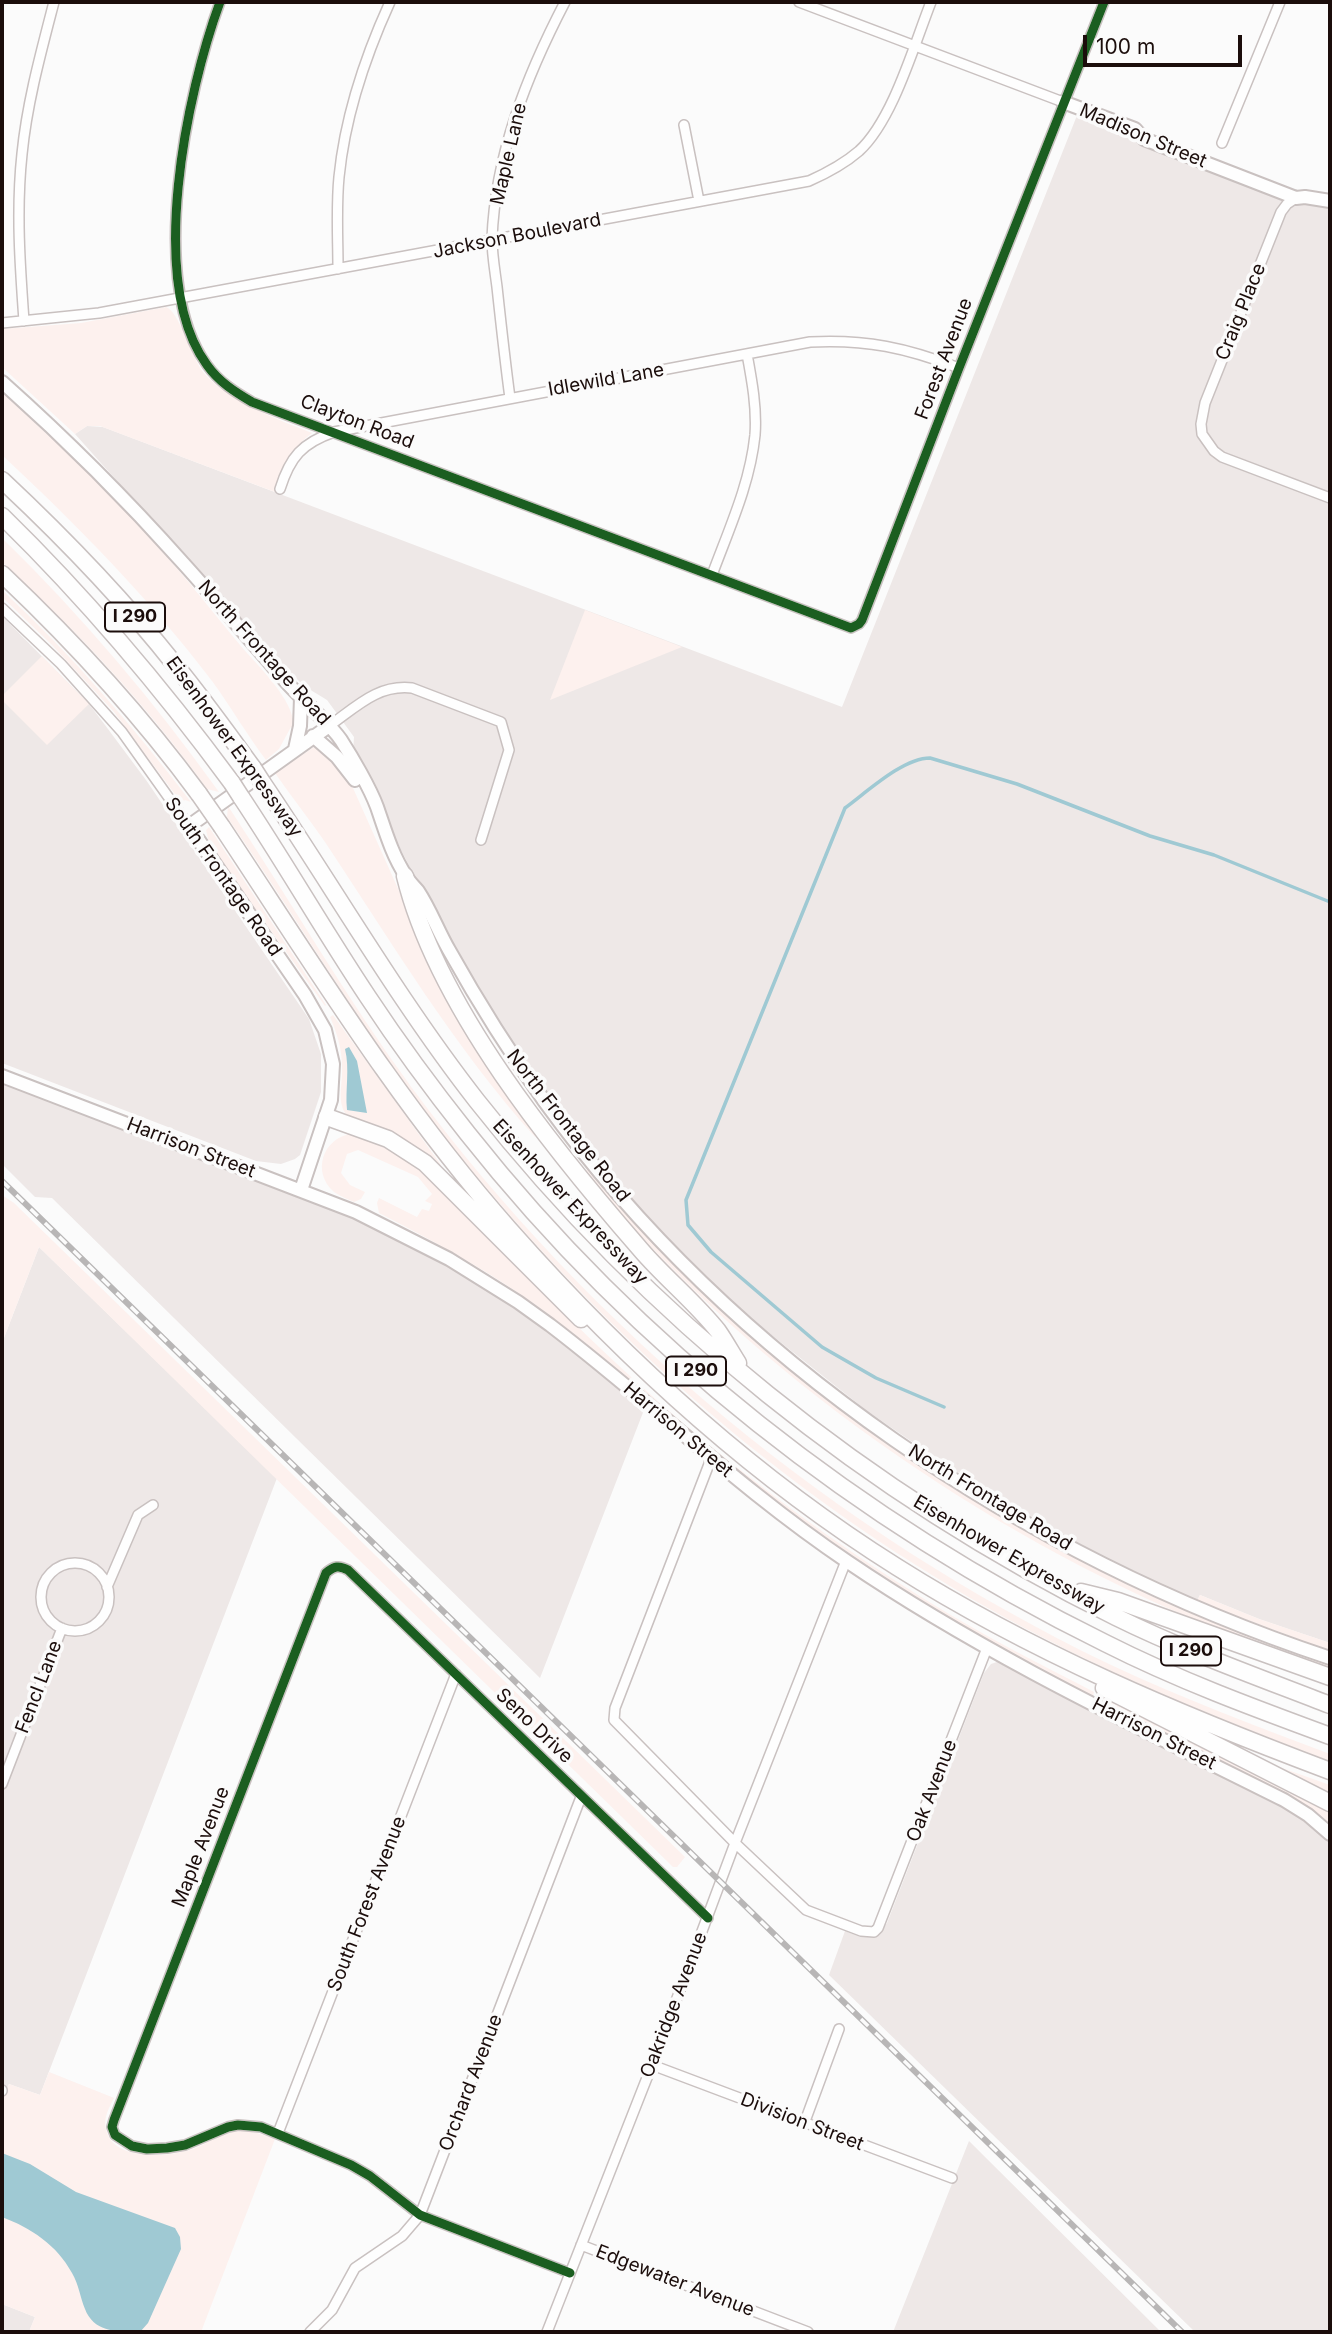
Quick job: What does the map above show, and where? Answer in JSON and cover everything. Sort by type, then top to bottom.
[{"type":"highway","name":"Eisenhower Expressway","points":[[2,480],[63,538],[147,631],[201,698],[258,775],[373,954],[477,1100],[571,1210],[696,1333],[746,1377],[859,1463],[921,1506],[1056,1586],[1190,1651],[1330,1705]]},
{"type":"highway","name":"Eisenhower Expressway","points":[[2,516],[115,634],[154,680],[237,790],[366,995],[470,1137],[589,1270],[697,1373],[790,1449],[853,1494],[989,1580],[1105,1643],[1171,1674],[1330,1736]]},
{"type":"highway","points":[[2,574],[93,663],[169,753],[222,827],[370,1051],[435,1138],[508,1227],[642,1366],[723,1439],[814,1510],[898,1567],[1078,1667],[1238,1737],[1330,1771]]},
{"type":"highway","points":[[405,876],[422,926],[440,966],[459,1003],[501,1069],[592,1192],[649,1260],[718,1332],[746,1377]]},
{"type":"highway","points":[[327,1117],[388,1139],[425,1163],[617,1355],[642,1366]]},
{"type":"highway","points":[[1056,1586],[1118,1601],[1330,1677]]},
{"type":"highway","points":[[1078,1667],[1109,1692],[1330,1803]]},
{"type":"main road","name":"Madison Street","points":[[1063,102],[1135,129],[1144,139],[1296,198],[1330,201]]},
{"type":"main road","name":"North Frontage Road","points":[[2,382],[91,465],[140,516],[301,698],[339,736],[376,806],[379,819],[405,876],[418,892],[445,944],[509,1049],[565,1127],[629,1206],[671,1251],[756,1331],[814,1378],[894,1438],[967,1487],[1045,1534],[1138,1582],[1184,1603],[1330,1658]]},
{"type":"main road","points":[[295,749],[301,698]]},
{"type":"main road","points":[[189,826],[330,726]]},
{"type":"main road","points":[[313,736],[351,773],[379,819]]},
{"type":"main road","name":"South Frontage Road","points":[[189,826],[305,995],[325,1030],[333,1065],[331,1100],[301,1190]]},
{"type":"main road","name":"Harrison Street","points":[[2,1076],[301,1190],[403,1234],[449,1259],[518,1302],[588,1355],[711,1459],[846,1561],[987,1648],[1284,1800],[1330,1833]]},
{"type":"street","points":[[24,321],[18,248],[22,154],[35,75],[54,2]]},
{"type":"street","name":"Clayton Road","points":[[220,2],[194,87],[184,136],[176,220],[179,299],[198,350],[207,366],[223,383],[252,402],[847,627],[856,626]]},
{"type":"street","points":[[338,269],[339,179],[344,145],[367,59],[390,2]]},
{"type":"street","name":"Maple Lane","points":[[510,398],[492,241],[499,181],[517,112],[530,76],[565,2]]},
{"type":"street","name":"Madison Street","points":[[799,2],[1063,102]]},
{"type":"street","name":"Jackson Boulevard","points":[[2,323],[78,316],[179,299],[808,181],[847,161],[861,149],[884,118],[932,2]]},
{"type":"street","name":"Forest Avenue","points":[[856,626],[862,620],[1104,2]]},
{"type":"street","points":[[1222,143],[1280,2]]},
{"type":"street","points":[[684,125],[699,201]]},
{"type":"street","name":"Craig Place","points":[[1296,198],[1281,212],[1205,403],[1202,434],[1207,443],[1222,457],[1330,498]]},
{"type":"street","name":"Idlewild Lane","points":[[281,489],[289,464],[298,453],[317,438],[334,432],[810,342],[849,340],[902,348],[959,368]]},
{"type":"street","points":[[712,575],[742,494],[753,450],[754,388],[747,354]]},
{"type":"street","name":"South Frontage Road","points":[[2,608],[61,664],[122,732],[189,826]]},
{"type":"street","points":[[330,726],[384,689],[397,686],[412,688],[501,722],[509,750],[481,840]]},
{"type":"street","points":[[711,1459],[615,1708],[614,1720],[734,1843]]},
{"type":"street","name":"Fencl Lane","points":[[107,1587],[138,1515],[153,1505]]},
{"type":"street","name":"Oakridge Avenue","points":[[547,2332],[652,2065],[734,1843],[846,1561]]},
{"type":"street","name":"Fencl Lane","points":[[68,1564],[83,1565],[98,1572],[107,1587],[109,1603],[101,1619],[79,1631],[62,1628],[50,1620],[42,1603],[43,1586],[52,1572],[68,1564]]},
{"type":"street","name":"Seno Drive","points":[[332,1567],[348,1570],[708,1918]]},
{"type":"street","name":"Maple Avenue","points":[[120,2140],[112,2127],[114,2120],[322,1582],[332,1567]]},
{"type":"street","name":"Fencl Lane","points":[[2,1784],[62,1628]]},
{"type":"street","name":"Oak Avenue","points":[[734,1843],[806,1910],[861,1931],[874,1932],[883,1920],[987,1648]]},
{"type":"street","name":"South Forest Avenue","points":[[278,2133],[456,1674]]},
{"type":"street","name":"Orchard Avenue","points":[[310,2332],[332,2310],[355,2269],[402,2236],[420,2215],[581,1797]]},
{"type":"street","points":[[804,2124],[839,2029]]},
{"type":"street","name":"Division Street","points":[[652,2065],[952,2178]]},
{"type":"street","name":"Edgewater Avenue","points":[[120,2140],[147,2149],[167,2148],[185,2145],[228,2127],[261,2127],[370,2176],[420,2215],[570,2273]]},
{"type":"street","name":"Edgewater Avenue","points":[[581,2245],[808,2332]]},
{"type":"shaded area","points":[[1078,113],[1330,208],[1330,1643],[1200,1595],[1197,1601],[1032,1519],[867,1411],[760,1326],[702,1273],[649,1220],[578,1139],[507,1040],[419,886],[353,753],[354,737],[327,700],[304,686],[269,651],[75,434],[87,426],[103,427],[842,707]]},
{"type":"shaded area","points":[[166,307],[176,317],[203,372],[213,382],[253,408],[312,433],[288,459],[275,492],[100,426],[87,426],[75,434],[2,367],[2,329],[81,323]]},
{"type":"shaded area","points":[[2,392],[140,526],[282,695],[293,717],[294,728],[291,727],[279,749],[266,760],[212,681],[164,621],[58,508],[2,455]]},
{"type":"shaded area","points":[[2,538],[61,598],[116,660],[219,792],[207,789],[136,698],[2,562]]},
{"type":"shaded area","points":[[2,590],[101,692],[191,802],[177,797],[114,712],[51,644],[2,597]]},
{"type":"shaded area","points":[[585,610],[682,647],[550,700]]},
{"type":"shaded area","points":[[2,616],[89,704],[105,725],[146,780],[309,1019],[321,1054],[321,1092],[300,1155],[295,1159],[281,1164],[256,1161],[2,1063]]},
{"type":"shaded area","points":[[42,656],[89,704],[47,745],[2,700],[2,696]]},
{"type":"shaded area","points":[[314,747],[340,770],[353,788],[421,940],[539,1134],[535,1137],[505,1103],[451,1031],[325,842],[275,773]]},
{"type":"shaded area","points":[[228,806],[388,1054],[483,1177],[559,1262],[640,1343],[726,1418],[816,1488],[910,1553],[1008,1611],[1136,1676],[1330,1754],[1330,1761],[1181,1702],[1036,1634],[955,1589],[877,1540],[801,1486],[729,1429],[659,1368],[593,1304],[529,1237],[469,1167],[404,1083],[344,995],[227,817]]},
{"type":"shaded area","points":[[209,827],[325,1006],[210,846],[206,830]]},
{"type":"shaded area","points":[[333,1015],[441,1165],[345,1113],[341,1097],[341,1054],[330,1017]]},
{"type":"shaded area","points":[[2,1081],[333,1208],[401,1239],[472,1278],[532,1317],[588,1360],[644,1410],[540,1678],[52,1198],[35,1197],[2,1164]]},
{"type":"shaded area","points":[[351,1134],[395,1153],[435,1181],[549,1298],[627,1373],[709,1445],[775,1497],[848,1550],[924,1598],[1094,1692],[1093,1696],[957,1621],[826,1537],[743,1476],[604,1358],[535,1305],[470,1262],[379,1213],[379,1198],[417,1217],[422,1209],[429,1211],[432,1204],[425,1201],[432,1194],[418,1177],[358,1150],[347,1154],[341,1173],[350,1185],[365,1192],[361,1199],[354,1202],[334,1192],[323,1175],[323,1157],[333,1142]]},
{"type":"shaded area","points":[[587,1169],[647,1237],[712,1301],[782,1362],[855,1420],[932,1473],[1011,1522],[1091,1566],[1172,1605],[1330,1665],[1330,1669],[1186,1616],[1103,1577],[1020,1533],[938,1483],[783,1370],[712,1307],[645,1241],[585,1172]]},
{"type":"shaded area","points":[[2,1195],[14,1203],[685,1857],[677,1867],[673,1867],[39,1247],[2,1343]]},
{"type":"shaded area","points":[[39,1247],[277,1478],[40,2095],[9,2084],[2,2100],[2,1343]]},
{"type":"shaded area","points":[[1200,1595],[1330,1643],[1330,1651],[1197,1601]]},
{"type":"shaded area","points":[[997,1662],[1290,1811],[1330,1843],[1330,2332],[1195,2332],[829,1975],[845,1931],[860,1937],[869,1937],[878,1935],[887,1923],[984,1673],[991,1664]]},
{"type":"shaded area","points":[[1104,1697],[1312,1799],[1330,1811],[1330,1824],[1309,1807],[1278,1789],[1102,1700]]},
{"type":"shaded area","points":[[1282,1768],[1330,1785],[1330,1794]]},
{"type":"shaded area","points":[[49,2072],[114,2098],[108,2109],[106,2129],[111,2140],[130,2152],[157,2155],[183,2152],[239,2131],[254,2132],[275,2139],[201,2332],[29,2332],[35,2317],[2,2304],[2,2100],[9,2084],[40,2095]]},
{"type":"shaded area","points":[[969,2141],[1161,2332],[893,2332]]},
{"type":"shaded area","points":[[2,2304],[35,2317],[29,2332],[2,2332]]},
{"type":"water","points":[[349,1047],[357,1061],[367,1113],[347,1110],[345,1049]]},
{"type":"water","points":[[2,2153],[30,2164],[76,2192],[175,2228],[180,2237],[181,2249],[148,2323],[140,2332],[108,2330],[94,2323],[85,2309],[74,2278],[59,2254],[33,2232],[2,2217]]},
{"type":"waterway","points":[[944,1407],[876,1378],[822,1347],[711,1252],[688,1225],[686,1200],[845,808],[897,770],[919,759],[930,758],[1017,784],[1150,836],[1214,855],[1330,902]]},
{"type":"railway","points":[[2,1181],[1182,2332]]},
{"type":"cycle path","points":[[220,2],[195,85],[185,135],[178,186],[176,237],[179,286],[189,329],[207,365],[217,377],[252,402],[851,628],[862,620],[1104,2]]},
{"type":"cycle path","points":[[570,2273],[420,2215],[370,2176],[351,2165],[261,2127],[238,2125],[185,2145],[147,2149],[132,2146],[115,2135],[112,2127],[326,1573],[337,1567],[348,1570],[708,1918]]}]
